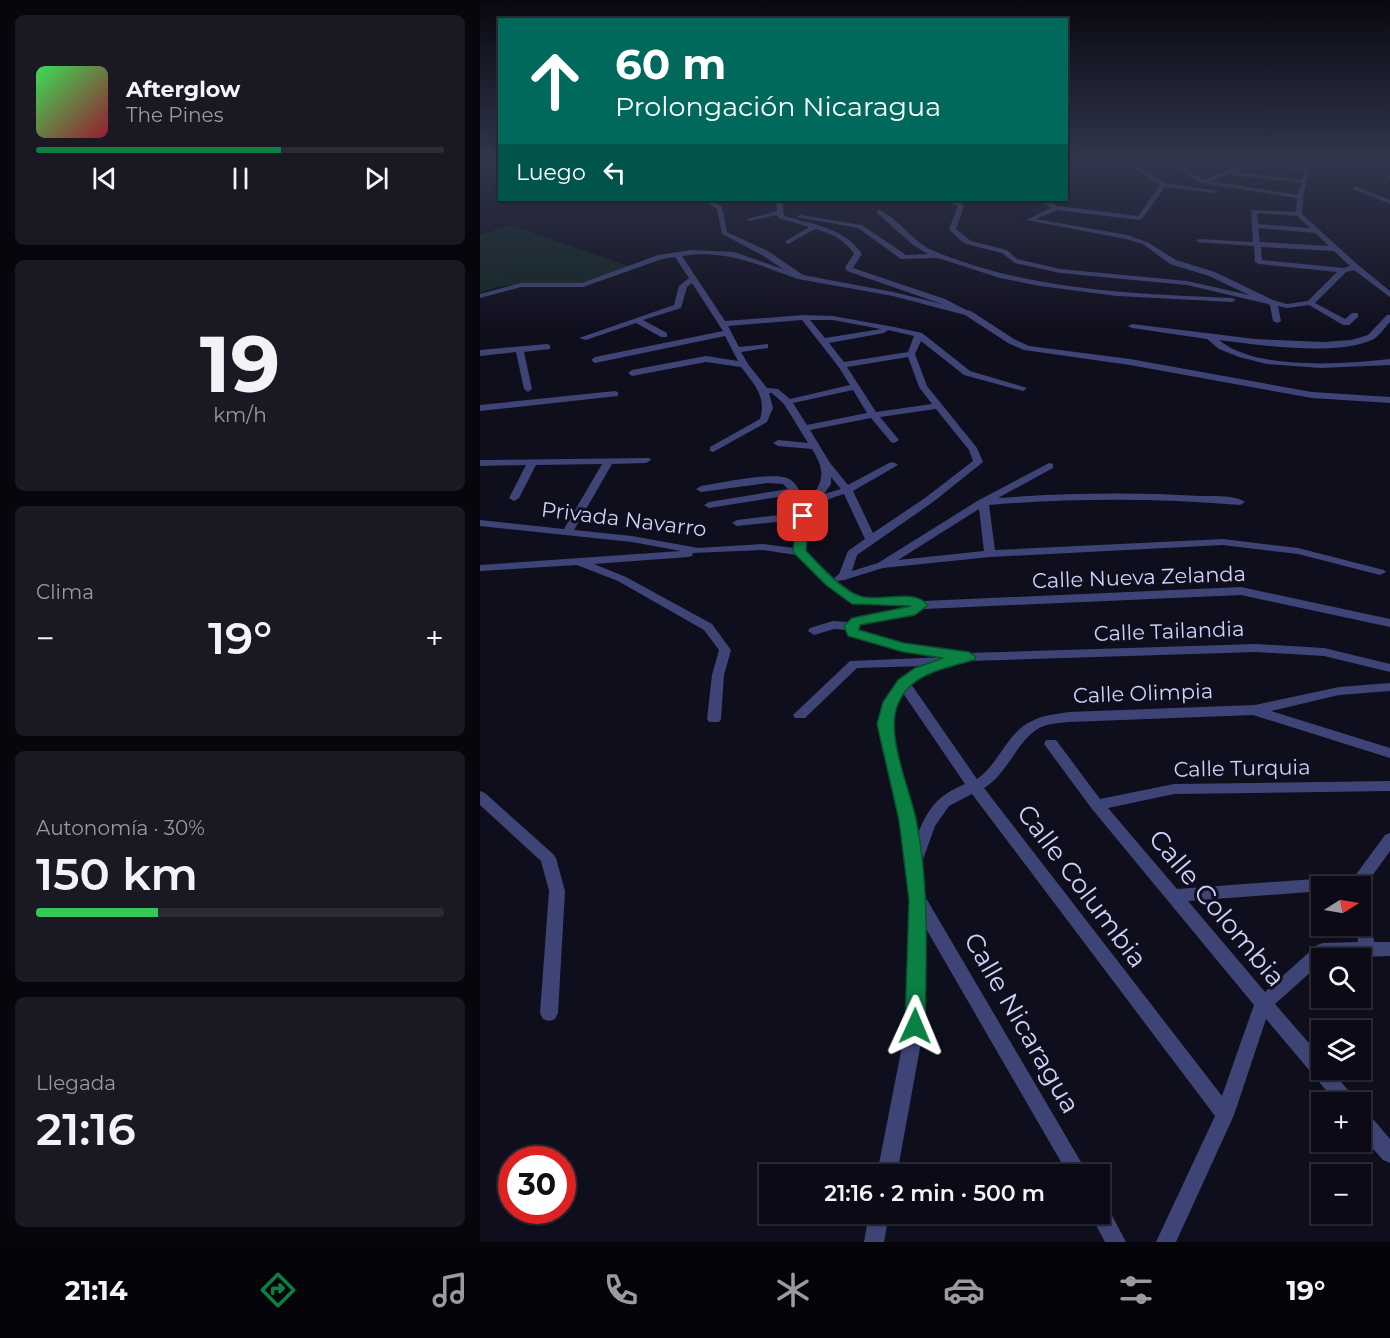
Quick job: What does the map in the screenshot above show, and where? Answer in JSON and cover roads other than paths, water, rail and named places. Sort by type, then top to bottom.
[{"type":"street","points":[[721,216],[724,233],[765,253],[801,277]]},
{"type":"street","points":[[750,220],[774,216]]},
{"type":"street","points":[[783,216],[842,237],[853,246],[858,254],[850,269],[942,301],[1027,348],[1130,362],[1312,395],[1390,400]]},
{"type":"street","points":[[790,216],[832,220],[860,226],[904,257],[940,255]]},
{"type":"street","points":[[886,216],[928,252],[1002,277],[1046,287],[1146,297],[1257,300]]},
{"type":"street","points":[[957,216],[952,229],[963,240],[1003,251],[1012,255],[1015,261],[1060,271],[1194,285],[1287,306],[1310,303],[1346,323],[1355,315]]},
{"type":"street","points":[[1038,216],[1029,220],[1126,237],[1145,243],[1173,262],[1212,274],[1274,304]]},
{"type":"street","points":[[1123,216],[1140,218],[1141,216]]},
{"type":"street","points":[[1254,216],[1259,262],[1343,270],[1355,267]]},
{"type":"street","points":[[1302,216],[1355,267],[1390,295]]},
{"type":"street","points":[[1255,226],[1317,231]]},
{"type":"street","points":[[788,242],[813,227]]},
{"type":"street","points":[[1199,241],[1336,249]]},
{"type":"street","points":[[677,254],[725,329],[744,364],[764,390],[768,408],[764,420],[713,449]]},
{"type":"street","points":[[480,296],[521,285],[584,285],[677,254],[734,254],[801,277],[893,294],[968,314]]},
{"type":"street","points":[[1310,303],[1343,270]]},
{"type":"street","points":[[1194,285],[1212,274]]},
{"type":"street","points":[[597,345],[585,337],[678,306],[679,293],[693,279]]},
{"type":"street","points":[[1274,304],[1277,321]]},
{"type":"street","points":[[804,317],[842,365],[873,415],[894,440]]},
{"type":"street","points":[[595,360],[725,329],[804,317],[832,318],[919,335],[967,373],[1023,388]]},
{"type":"street","points":[[1132,326],[1290,344],[1349,344],[1372,336],[1390,317]]},
{"type":"street","points":[[636,320],[664,335]]},
{"type":"street","points":[[824,342],[894,329]]},
{"type":"street","points":[[845,575],[846,563],[852,553],[978,462],[974,450],[936,406],[923,387],[911,354],[919,335]]},
{"type":"street","points":[[1208,335],[1215,344],[1226,350],[1266,361],[1349,365],[1390,362]]},
{"type":"street","points":[[736,350],[765,346]]},
{"type":"street","points":[[480,352],[547,347]]},
{"type":"street","points":[[519,349],[528,388]]},
{"type":"street","points":[[842,365],[911,354]]},
{"type":"street","points":[[632,373],[706,359],[744,364]]},
{"type":"street","points":[[788,402],[854,387]]},
{"type":"street","points":[[764,390],[775,391],[788,402],[826,464],[847,490],[871,540]]},
{"type":"street","points":[[480,408],[615,394]]},
{"type":"street","points":[[803,429],[873,415],[936,406]]},
{"type":"street","points":[[778,443],[814,446]]},
{"type":"street","points":[[480,463],[646,460]]},
{"type":"street","points":[[514,498],[533,461]]},
{"type":"street","points":[[568,531],[608,462]]},
{"type":"street","points":[[737,523],[803,516],[826,484],[826,464]]},
{"type":"street","points":[[816,500],[847,490],[893,465]]},
{"type":"street","points":[[882,565],[983,502],[1049,466]]},
{"type":"street","points":[[701,489],[768,480],[786,481],[795,491],[803,516],[799,552],[831,582],[856,601],[914,602],[921,605]]},
{"type":"street","points":[[709,505],[795,491]]},
{"type":"street","points":[[983,502],[1038,498],[1164,495],[1240,502]]},
{"type":"street","points":[[983,502],[990,554]]},
{"type":"street","name":"Privada Navarro","points":[[480,522],[568,531],[698,551],[763,547],[799,552]]},
{"type":"street","points":[[831,582],[845,575],[882,565],[990,554],[1223,542],[1298,551],[1380,572]]},
{"type":"street","points":[[480,568],[688,554],[698,551]]},
{"type":"street","points":[[577,561],[622,579],[708,627],[725,650],[718,675],[714,719]]},
{"type":"street","name":"Calle Nueva Zelanda","points":[[921,605],[1241,591],[1390,623]]},
{"type":"street","points":[[814,630],[833,625],[851,626],[856,621],[911,612],[921,605]]},
{"type":"street","points":[[851,626],[853,632],[876,641],[969,657]]},
{"type":"street","name":"Calle Tailandia","points":[[948,661],[969,657],[1256,648],[1324,652],[1390,668]]},
{"type":"street","points":[[889,1164],[915,1026],[918,900],[908,820],[884,724],[891,702],[903,683],[920,672],[948,661]]},
{"type":"street","points":[[800,715],[854,664],[948,661]]},
{"type":"street","name":"Calle Columbia","points":[[903,683],[974,786],[1226,1115]]},
{"type":"street","points":[[1255,710],[1339,691],[1390,687]]},
{"type":"street","points":[[1255,710],[1390,753]]},
{"type":"street","name":"Calle Olimpia","points":[[974,786],[988,778],[1015,741],[1033,723],[1048,718],[1255,710]]},
{"type":"street","name":"Calle Colombia","points":[[1051,744],[1097,805],[1338,1092]]},
{"type":"street","points":[[914,863],[930,821],[948,798],[974,786]]},
{"type":"street","name":"Calle Turquia","points":[[1097,805],[1174,789],[1390,786]]},
{"type":"street","points":[[480,797],[548,858],[557,891],[549,1013]]},
{"type":"street","points":[[1367,876],[1390,839]]},
{"type":"street","points":[[1173,896],[1311,889]]},
{"type":"street","name":"Calle Nicaragua","points":[[918,900],[1072,1164]]},
{"type":"street","points":[[1371,950],[1390,950]]},
{"type":"street","points":[[1166,1242],[1226,1115],[1263,1004],[1311,961]]},
{"type":"street","points":[[1371,1131],[1390,1153]]},
{"type":"street","points":[[874,1242],[877,1224]]},
{"type":"street","points":[[1106,1224],[1116,1242]]}]
